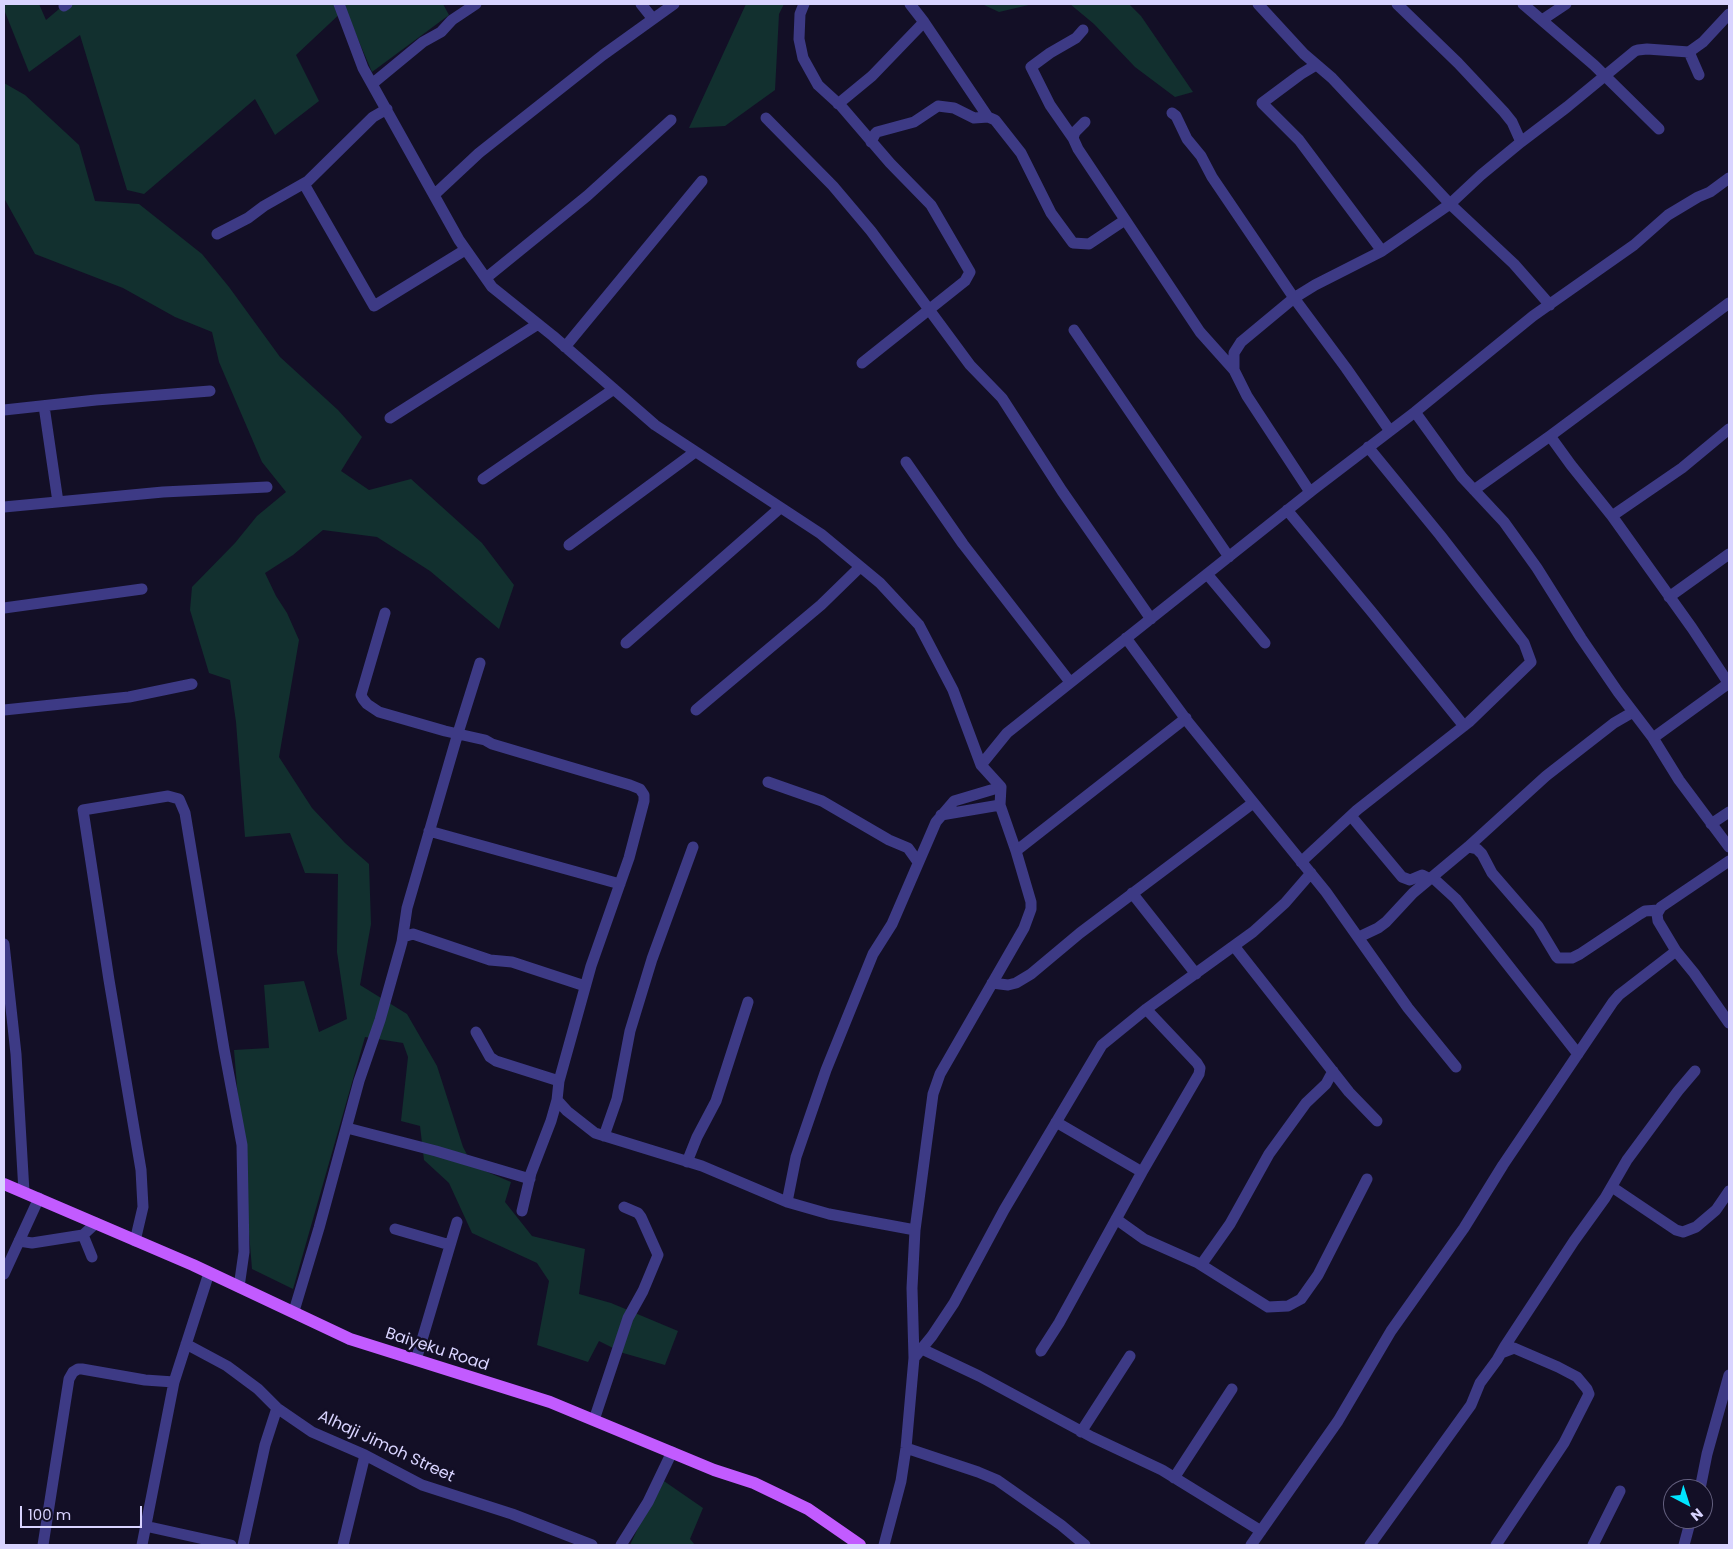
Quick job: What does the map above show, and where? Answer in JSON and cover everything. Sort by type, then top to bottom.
[{"type":"main road","name":"Baiyeku Road","points":[[4,1184],[294,1311],[350,1339],[550,1402],[714,1470],[754,1483],[808,1509],[860,1545]]},
{"type":"street","points":[[339,4],[363,68],[465,250],[492,287],[565,346],[655,425],[821,534],[880,583],[919,625],[953,690],[981,765],[1001,787],[1000,805],[1016,851],[1031,909],[1024,928],[944,1067],[933,1094],[915,1230],[912,1288],[914,1358],[906,1448],[901,1481],[884,1545]]},
{"type":"street","points":[[372,84],[423,42],[441,32],[452,20],[476,4]]},
{"type":"street","points":[[641,4],[653,19]]},
{"type":"street","points":[[434,195],[479,153],[603,55],[674,4]]},
{"type":"street","points":[[804,4],[800,14],[799,40],[803,58],[818,85],[838,104],[931,206],[970,272],[965,281],[862,363]]},
{"type":"street","points":[[910,4],[988,117]]},
{"type":"street","points":[[1258,4],[1304,54],[1332,78],[1450,204],[1514,264],[1550,305]]},
{"type":"street","points":[[1397,4],[1458,63],[1504,112],[1512,122],[1521,142]]},
{"type":"street","points":[[1523,4],[1594,65],[1659,129]]},
{"type":"street","points":[[1542,20],[1566,4]]},
{"type":"street","points":[[1234,370],[1234,353],[1241,342],[1294,298],[1315,285],[1382,251],[1450,204],[1521,142],[1638,50],[1689,52],[1703,42],[1729,14]]},
{"type":"street","points":[[838,104],[872,76],[924,22]]},
{"type":"street","points":[[1083,30],[1076,38],[1050,53],[1031,68],[1050,105],[1159,273],[1200,332],[1234,370],[1247,396],[1310,492]]},
{"type":"street","points":[[1689,52],[1699,75]]},
{"type":"street","points":[[1316,65],[1262,103],[1299,140],[1382,251]]},
{"type":"street","points":[[872,142],[877,132],[914,122],[938,106],[954,108],[974,118],[988,117],[995,120],[1021,153],[1051,213],[1073,243],[1089,244],[1125,220]]},
{"type":"street","points":[[217,234],[248,218],[264,206],[304,184],[319,172],[373,117],[387,109]]},
{"type":"street","points":[[1172,113],[1176,116],[1187,139],[1201,156],[1212,177],[1294,298],[1390,431]]},
{"type":"street","points":[[766,118],[839,194],[871,231],[970,364],[1002,398],[1062,491],[1150,619]]},
{"type":"street","points":[[486,278],[586,196],[671,120]]},
{"type":"street","points":[[1073,138],[1075,132],[1085,122]]},
{"type":"street","points":[[981,765],[1008,733],[1070,682],[1310,492],[1415,412],[1533,316],[1634,245],[1668,215],[1710,192],[1729,178]]},
{"type":"street","points":[[565,346],[702,181]]},
{"type":"street","points":[[304,184],[374,306],[465,250]]},
{"type":"street","points":[[1474,490],[1727,309]]},
{"type":"street","points":[[390,418],[538,324]]},
{"type":"street","points":[[1074,330],[1229,557]]},
{"type":"street","points":[[483,479],[614,390]]},
{"type":"street","points":[[4,410],[96,400],[210,392]]},
{"type":"street","points":[[44,406],[58,502]]},
{"type":"street","points":[[1415,412],[1462,477],[1504,522],[1537,568],[1581,638],[1729,847]]},
{"type":"street","points":[[1612,516],[1682,468],[1729,429]]},
{"type":"street","points":[[1550,436],[1612,516],[1729,683],[1653,738]]},
{"type":"street","points":[[1302,862],[1351,816],[1464,726],[1531,662],[1524,643],[1440,535],[1368,447]]},
{"type":"street","points":[[569,545],[695,452]]},
{"type":"street","points":[[906,462],[963,544],[1070,682]]},
{"type":"street","points":[[4,507],[163,492],[267,488]]},
{"type":"street","points":[[626,643],[780,508]]},
{"type":"street","points":[[1287,510],[1464,726]]},
{"type":"street","points":[[1669,597],[1729,554]]},
{"type":"street","points":[[696,710],[821,605],[860,567]]},
{"type":"street","points":[[1207,574],[1265,643]]},
{"type":"street","points":[[4,608],[142,589]]},
{"type":"street","points":[[384,613],[361,695],[363,699],[379,712],[445,731],[456,737],[485,740],[492,744],[640,789],[644,795],[644,801],[620,884],[585,986],[558,1081],[556,1100],[530,1179],[522,1212]]},
{"type":"street","points":[[1126,638],[1186,718],[1311,873],[1359,937],[1408,1008],[1456,1067]]},
{"type":"street","points":[[294,1311],[359,1081],[408,936],[405,924],[407,908],[456,737],[480,663]]},
{"type":"street","points":[[4,710],[129,697],[192,684]]},
{"type":"street","points":[[1359,937],[1386,922],[1413,893],[1468,847],[1546,776],[1614,723],[1633,712]]},
{"type":"street","points":[[1016,851],[1186,718]]},
{"type":"street","points":[[768,782],[822,801],[888,840],[908,848],[918,862]]},
{"type":"street","points":[[788,1202],[796,1157],[826,1070],[873,954],[892,924],[936,822],[954,801],[1001,787]]},
{"type":"street","points":[[135,1241],[143,1208],[141,1170],[83,810],[168,796],[179,798],[185,813],[242,1145],[244,1252],[239,1287]]},
{"type":"street","points":[[992,983],[1016,983],[1031,974],[1080,933],[1253,803]]},
{"type":"street","points":[[941,815],[1000,805]]},
{"type":"street","points":[[1711,824],[1729,812]]},
{"type":"street","points":[[1351,816],[1402,877],[1410,880],[1422,875],[1431,878],[1456,899],[1578,1054]]},
{"type":"street","points":[[429,831],[620,884]]},
{"type":"street","points":[[908,848],[926,844]]},
{"type":"street","points":[[604,1136],[617,1099],[630,1031],[652,959],[693,847]]},
{"type":"street","points":[[1468,847],[1477,849],[1482,854],[1492,873],[1538,926],[1558,958],[1572,958],[1645,911],[1658,910],[1729,861]]},
{"type":"street","points":[[914,1358],[932,1336],[954,1303],[1004,1210],[1102,1045],[1146,1009],[1253,932],[1285,903],[1311,873]]},
{"type":"street","points":[[1132,893],[1196,974]]},
{"type":"street","points":[[1658,910],[1658,921],[1676,952],[1694,973],[1729,1023]]},
{"type":"street","points":[[408,936],[490,960],[512,962],[585,986]]},
{"type":"street","points":[[4,944],[16,1054],[24,1192]]},
{"type":"street","points":[[1234,946],[1343,1084],[1377,1121]]},
{"type":"street","points":[[1251,1545],[1338,1421],[1392,1331],[1464,1228],[1503,1165],[1619,995],[1676,952]]},
{"type":"street","points":[[687,1162],[697,1137],[716,1101],[748,1002]]},
{"type":"street","points":[[1041,1351],[1059,1323],[1142,1172],[1199,1074],[1200,1068],[1146,1009]]},
{"type":"street","points":[[476,1032],[490,1057],[496,1061],[558,1081]]},
{"type":"street","points":[[1201,1265],[1230,1224],[1269,1154],[1306,1103],[1326,1084],[1333,1071]]},
{"type":"street","points":[[1370,1545],[1471,1405],[1480,1383],[1501,1353],[1512,1343],[1574,1241],[1612,1187],[1627,1160],[1694,1071]]},
{"type":"street","points":[[1326,1084],[1343,1084]]},
{"type":"street","points":[[556,1100],[588,1129],[604,1136],[702,1166],[788,1202],[830,1214],[915,1230]]},
{"type":"street","points":[[1056,1122],[1142,1172]]},
{"type":"street","points":[[347,1128],[436,1151],[530,1179]]},
{"type":"street","points":[[1116,1219],[1144,1239],[1201,1265],[1268,1307],[1288,1306],[1296,1303],[1309,1289],[1318,1275],[1367,1179]]},
{"type":"street","points":[[1612,1187],[1676,1230],[1683,1232],[1696,1227],[1716,1210],[1729,1191]]},
{"type":"street","points":[[4,1274],[39,1198]]},
{"type":"street","points":[[594,1420],[628,1318],[643,1291],[658,1255],[638,1213],[624,1207]]},
{"type":"street","points":[[416,1360],[457,1222]]},
{"type":"street","points":[[19,1241],[32,1243],[83,1236],[96,1223]]},
{"type":"street","points":[[395,1229],[450,1245]]},
{"type":"street","points":[[83,1236],[92,1257]]},
{"type":"street","points":[[142,1545],[174,1382],[209,1273]]},
{"type":"street","points":[[914,1334],[932,1336]]},
{"type":"street","points":[[1496,1545],[1564,1443],[1589,1394],[1577,1377],[1512,1343]]},
{"type":"street","name":"Alhaji Jimoh Street","points":[[186,1344],[227,1366],[258,1389],[277,1408],[312,1432],[365,1455],[429,1488],[512,1514],[592,1545]]},
{"type":"street","points":[[922,1349],[979,1376],[1081,1432],[1162,1470],[1261,1531]]},
{"type":"street","points":[[1081,1432],[1130,1356]]},
{"type":"street","points":[[43,1545],[69,1379],[73,1372],[82,1369],[145,1380],[174,1382]]},
{"type":"street","points":[[1702,1479],[1729,1375]]},
{"type":"street","points":[[1174,1478],[1232,1389]]},
{"type":"street","points":[[244,1545],[265,1445],[277,1408]]},
{"type":"street","points":[[906,1448],[997,1480],[1061,1525],[1085,1545]]},
{"type":"street","points":[[621,1545],[648,1502],[672,1452]]},
{"type":"street","points":[[343,1545],[365,1455]]},
{"type":"street","points":[[1593,1545],[1620,1491]]},
{"type":"street","points":[[145,1526],[231,1545]]},
{"type":"street","points":[[1684,1545],[1688,1529]]},
{"type":"green space","points":[[4,4],[39,4],[46,20],[65,4],[443,4],[449,15],[372,72],[345,9],[296,55],[319,101],[275,135],[255,99],[144,194],[127,190],[80,35],[29,72],[5,12],[4,14]]},
{"type":"green space","points":[[746,4],[784,4],[779,14],[775,90],[725,126],[689,128]]},
{"type":"green space","points":[[982,4],[1033,4],[999,12]]},
{"type":"green space","points":[[1070,4],[1129,4],[1141,16],[1193,92],[1175,97],[1135,67],[1094,24]]},
{"type":"green space","points":[[4,83],[25,95],[79,145],[95,201],[139,204],[202,254],[229,287],[280,357],[338,410],[362,437],[341,471],[369,490],[411,479],[482,543],[514,585],[499,629],[430,571],[377,537],[323,530],[293,555],[265,573],[287,613],[299,640],[279,757],[312,808],[345,843],[369,864],[371,924],[360,985],[407,1014],[437,1066],[463,1147],[473,1166],[511,1182],[505,1202],[532,1236],[585,1249],[579,1294],[611,1303],[678,1331],[665,1365],[623,1353],[599,1341],[588,1362],[537,1345],[549,1281],[537,1263],[472,1233],[449,1183],[424,1160],[420,1126],[401,1121],[408,1057],[403,1043],[365,1037],[293,1289],[252,1269],[234,1050],[269,1048],[264,985],[304,981],[319,1032],[347,1019],[337,952],[338,874],[305,873],[290,833],[245,837],[236,722],[230,680],[209,673],[190,610],[192,587],[235,543],[257,516],[286,492],[262,462],[219,362],[212,332],[175,317],[123,288],[35,254],[4,198]]},
{"type":"green space","points":[[661,1479],[703,1508],[690,1539],[695,1545],[630,1545]]}]
